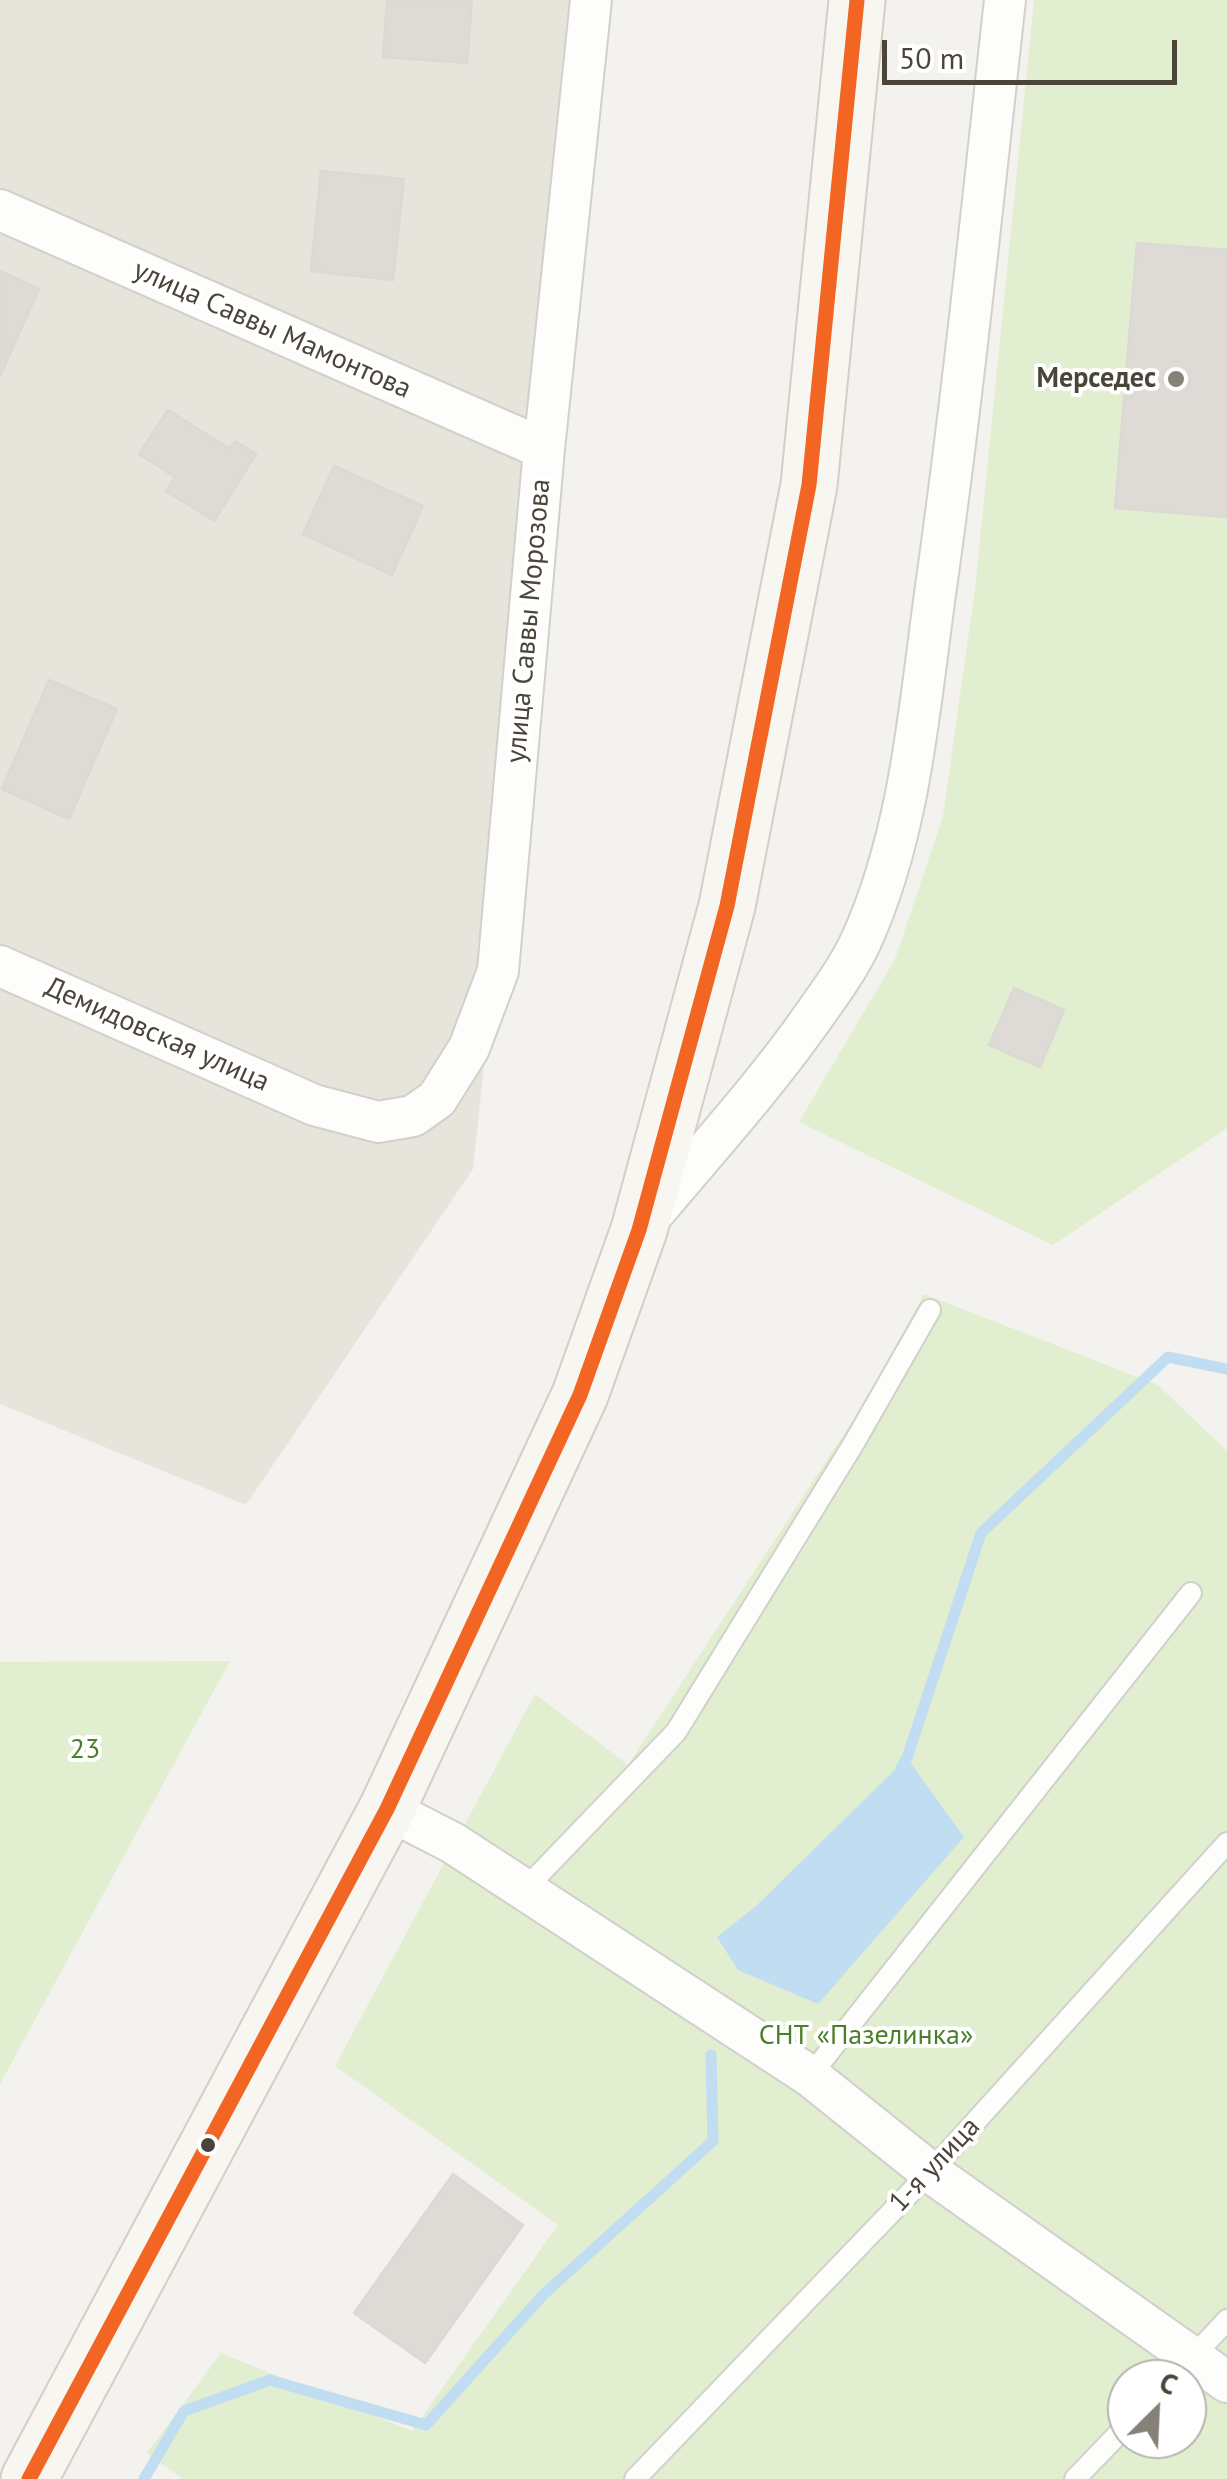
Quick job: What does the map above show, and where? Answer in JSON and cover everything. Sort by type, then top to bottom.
[{"type":"main road","points":[[29,2479],[387,1809],[580,1395],[639,1230],[727,906],[809,485],[857,0]]},
{"type":"street","name":"улица Саввы Морозова","points":[[314,1105],[378,1122],[413,1116],[437,1098],[469,1048],[498,971],[544,449],[591,0]]},
{"type":"street","points":[[639,1230],[752,1100],[825,1001],[861,940],[882,886],[906,798],[949,496],[1005,0]]},
{"type":"street","name":"улица Саввы Мамонтова","points":[[0,210],[544,449]]},
{"type":"street","name":"Демидовская улица","points":[[0,966],[314,1105]]},
{"type":"street","points":[[387,1809],[453,1843],[525,1888],[810,2076],[1169,2359]]},
{"type":"lane","points":[[525,1888],[676,1732],[854,1443],[930,1310]]},
{"type":"lane","points":[[810,2076],[1191,1593]]},
{"type":"lane","name":"1-я улица","points":[[635,2479],[930,2172],[1227,1843]]},
{"type":"lane","points":[[1191,2359],[1227,2320]]},
{"type":"lane","points":[[1074,2479],[1107,2445]]},
{"type":"shaded area","points":[[0,0],[598,0],[473,1169],[246,1505],[0,1404]]},
{"type":"green space","points":[[1034,0],[1227,0],[1227,1128],[1053,1245],[799,1122],[895,959],[943,816],[975,589]]},
{"type":"green space","name":"СНТ «Пазелинка»","points":[[924,1294],[1158,1385],[1227,1451],[1227,2479],[183,2479],[147,2453],[221,2353],[412,2431],[558,2225],[335,2066],[535,1694],[628,1765],[868,1397]]},
{"type":"green space","name":"23","points":[[230,1661],[0,2084],[0,1662]]},
{"type":"water","points":[[907,1758],[964,1837],[818,2004],[738,1970],[717,1937],[756,1906]]},
{"type":"building","points":[[387,0],[472,0],[467,63],[383,57]]},
{"type":"building","points":[[321,171],[404,179],[393,280],[311,271]]},
{"type":"building","name":"Мерседес","points":[[1137,243],[1227,250],[1227,517],[1115,508]]},
{"type":"building","points":[[0,271],[39,289],[0,376]]},
{"type":"building","points":[[168,410],[230,449],[235,441],[256,454],[214,521],[166,491],[175,477],[139,454]]},
{"type":"building","points":[[334,466],[423,506],[392,575],[303,534]]},
{"type":"building","points":[[49,680],[117,709],[69,819],[2,789]]},
{"type":"building","points":[[1014,988],[1064,1010],[1040,1067],[989,1045]]},
{"type":"building","points":[[453,2174],[523,2225],[425,2363],[354,2313]]},
{"type":"waterway","points":[[901,1768],[981,1533],[1168,1357],[1227,1369]]},
{"type":"waterway","points":[[144,2479],[184,2411],[270,2380],[426,2425],[543,2295],[713,2141],[711,2055]]},
{"type":"transit line","points":[[29,2479],[387,1809],[580,1395],[639,1230],[727,906],[809,485],[857,0]]},
{"type":"place","name":"Мерседес","points":[[1176,379]]}]
